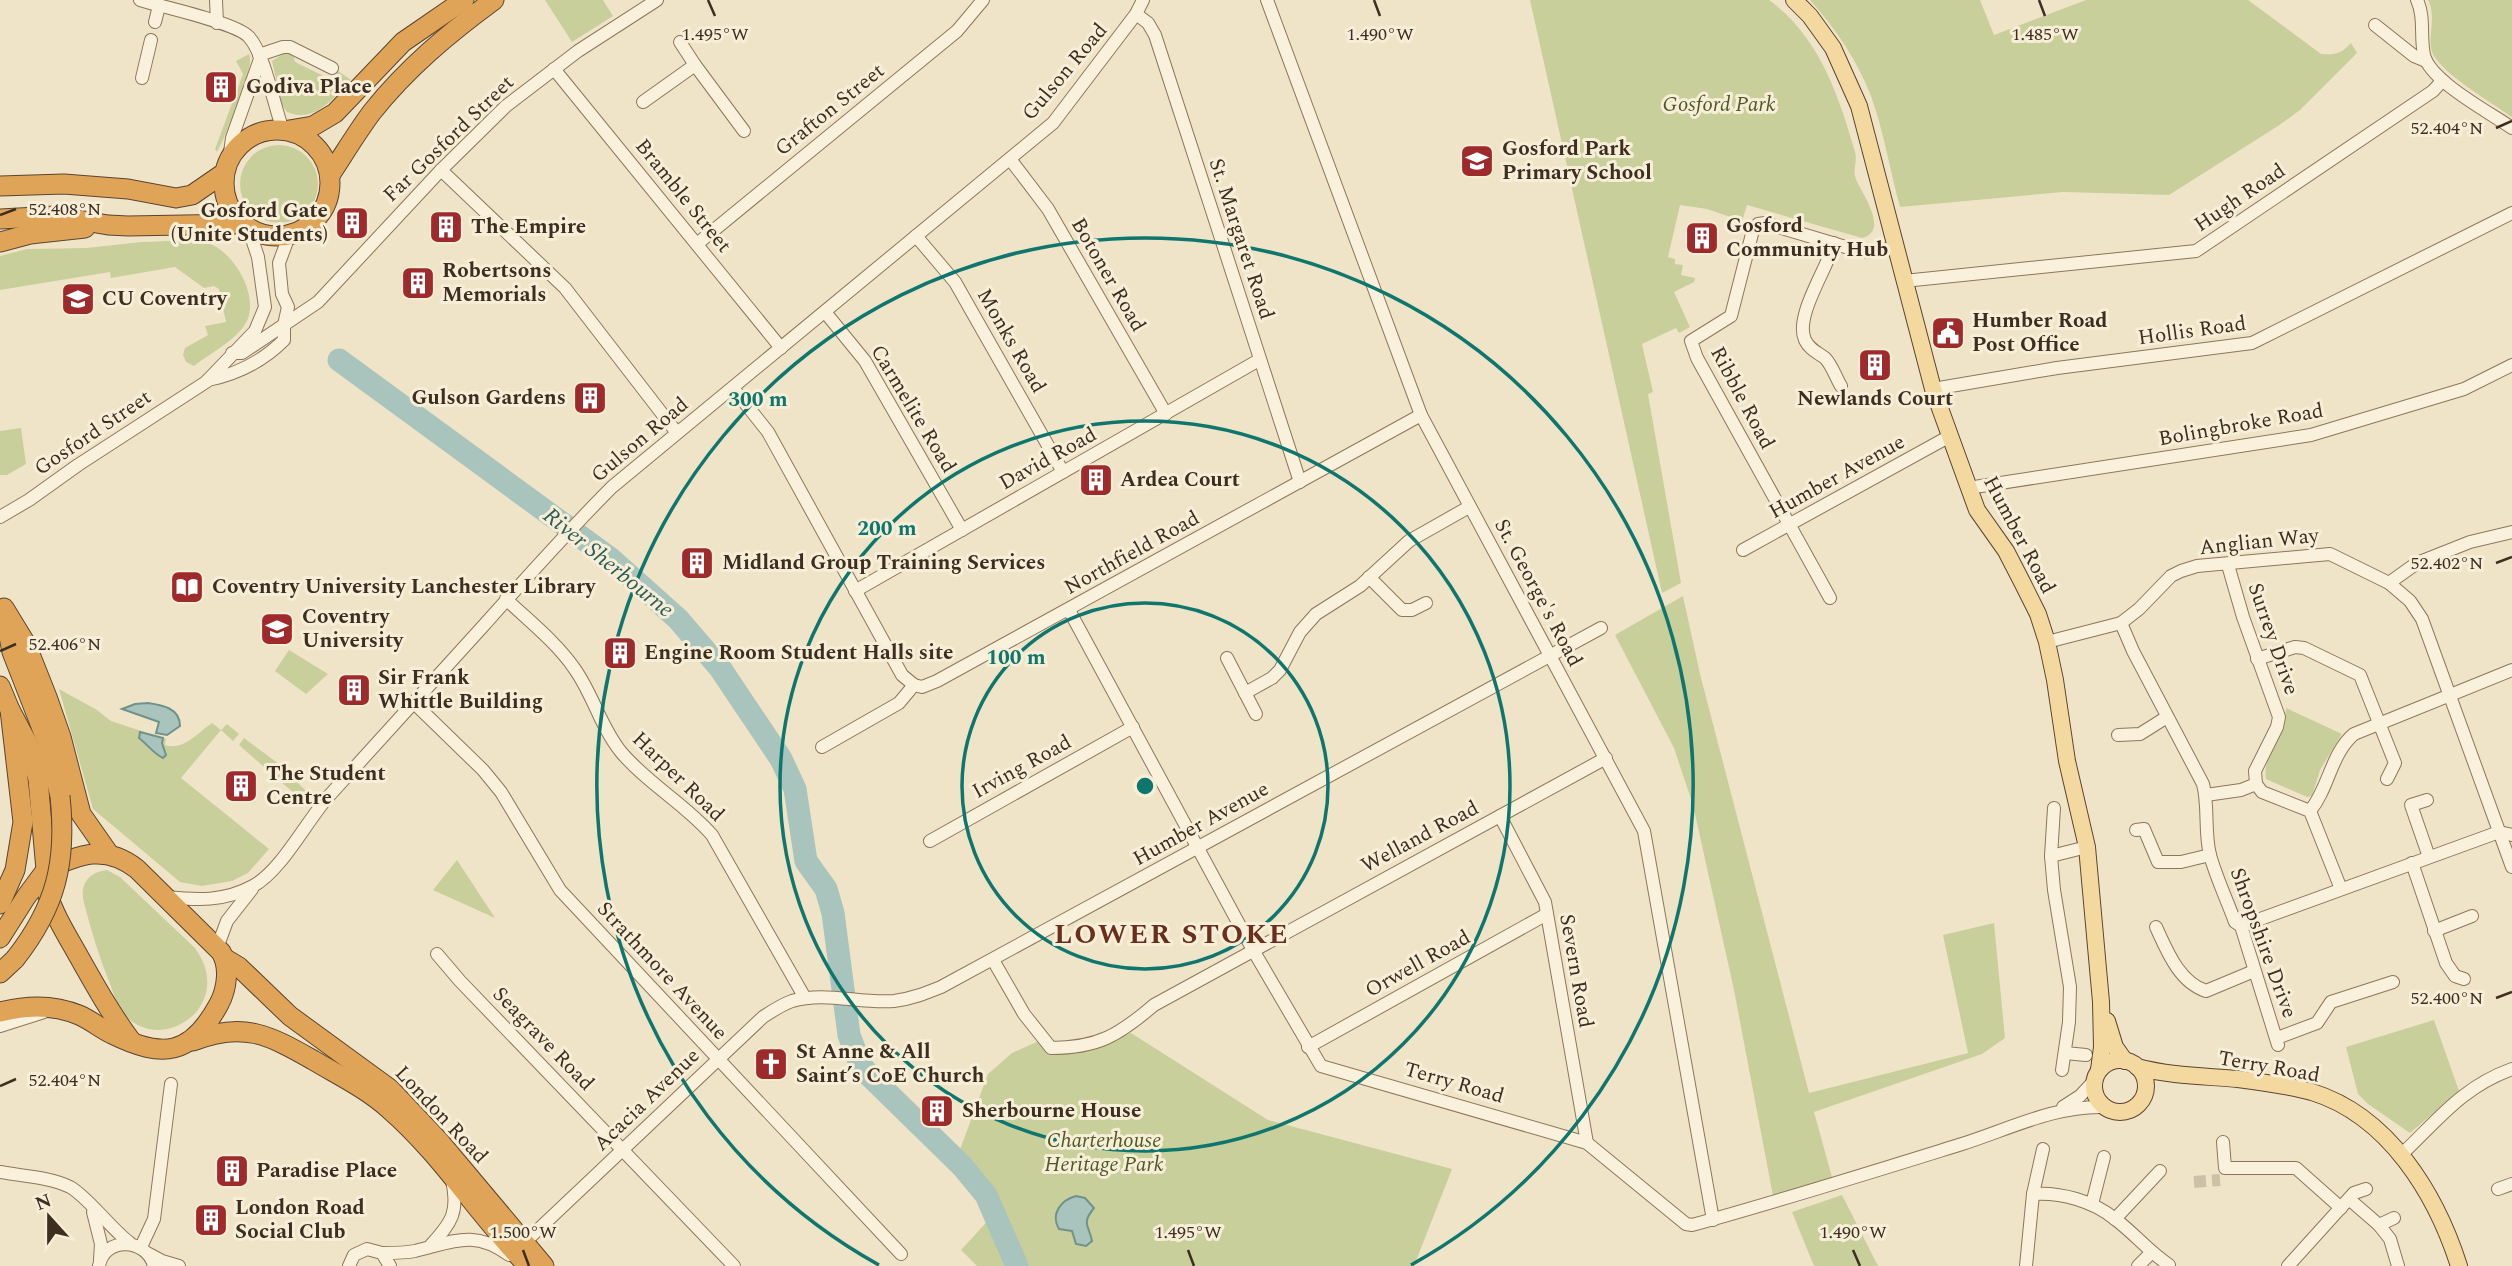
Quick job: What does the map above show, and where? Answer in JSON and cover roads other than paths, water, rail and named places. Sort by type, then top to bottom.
[{"type":"highway","points":[[3,184],[64,184],[115,188],[176,198],[192,195],[226,167],[243,142],[257,134],[313,126],[335,114],[404,42],[464,0]]},
{"type":"highway","points":[[330,175],[390,90],[441,40],[494,0]]},
{"type":"highway","points":[[0,243],[30,234],[108,225],[244,227],[275,237],[300,232],[325,204],[330,175],[328,161],[317,146],[305,136],[286,130]]},
{"type":"highway","points":[[226,167],[226,200],[244,227]]},
{"type":"highway","points":[[0,219],[55,216],[108,225]]},
{"type":"highway","points":[[0,973],[15,959],[37,929],[54,891],[63,846],[60,796],[46,739],[12,652],[2,604]]},
{"type":"highway","points":[[2,604],[26,644],[61,737],[80,814],[109,854]]},
{"type":"highway","points":[[0,686],[10,710],[49,900],[55,915],[118,1023],[133,1043]]},
{"type":"highway","points":[[0,904],[32,820]]},
{"type":"highway","points":[[0,938],[45,872],[80,856],[109,854]]},
{"type":"highway","name":"London Road","points":[[109,854],[123,858],[137,869],[221,953],[290,1016],[390,1088],[440,1142],[544,1266]]},
{"type":"highway","points":[[186,1043],[203,1030],[223,996],[226,979],[221,953]]},
{"type":"highway","name":"London Road","points":[[0,1012],[33,1005],[54,1008],[78,1015],[133,1043],[157,1050],[211,1034],[237,1030],[257,1032],[282,1042],[356,1085],[387,1107],[427,1147],[526,1266]]},
{"type":"main road","name":"Humber Road","points":[[1794,0],[1825,37],[1850,83],[1859,106],[1933,389],[1977,510],[2006,551],[2038,614],[2047,642],[2068,763],[2087,847],[2101,1002],[2102,1047],[2097,1075]]},
{"type":"main road","name":"Humber Road","points":[[2101,1002],[2115,1046],[2131,1064]]},
{"type":"main road","points":[[2112,1061],[2131,1064],[2144,1079],[2144,1094],[2140,1102],[2129,1109],[2119,1111],[2105,1107],[2095,1094],[2097,1075],[2112,1061]]},
{"type":"main road","name":"Terry Road","points":[[2131,1064],[2194,1077],[2240,1079],[2311,1092],[2349,1110],[2401,1154],[2430,1195],[2444,1222],[2459,1266]]},
{"type":"main road","name":"Terry Road","points":[[2144,1094],[2158,1085],[2194,1077]]},
{"type":"street","points":[[141,0],[245,33],[260,57],[286,130]]},
{"type":"street","points":[[216,0],[217,23]]},
{"type":"street","name":"Far Gosford Street","points":[[284,325],[318,302],[441,170],[504,108],[554,69],[657,0]]},
{"type":"street","name":"Grafton Street","points":[[697,244],[957,31],[983,0]]},
{"type":"street","name":"Gulson Road","points":[[221,953],[227,921],[254,886],[269,874],[315,813],[576,523],[612,487],[1053,123],[1136,15],[1143,0]]},
{"type":"street","name":"St. George's Road","points":[[1267,0],[1421,415],[1644,831],[1713,1220]]},
{"type":"street","points":[[2417,0],[2421,8],[2426,61],[2433,73],[2512,128]]},
{"type":"street","points":[[155,22],[159,6]]},
{"type":"street","name":"St. Margaret Road","points":[[1136,15],[1148,23],[1155,35],[1300,482]]},
{"type":"street","points":[[2375,25],[2414,56],[2426,61]]},
{"type":"street","points":[[142,78],[151,40]]},
{"type":"street","points":[[680,42],[744,131]]},
{"type":"street","points":[[226,167],[232,138],[260,57],[283,47],[290,47],[332,68]]},
{"type":"street","points":[[643,102],[695,65]]},
{"type":"street","name":"Bramble Street","points":[[554,69],[781,348]]},
{"type":"street","name":"Hugh Road","points":[[1904,281],[2196,251],[2433,91],[2442,81]]},
{"type":"street","name":"Botoner Road","points":[[1010,159],[1048,209],[1166,414]]},
{"type":"street","points":[[441,170],[565,288],[677,433]]},
{"type":"street","name":"Hollis Road","points":[[1933,389],[2057,368],[2252,343],[2512,213]]},
{"type":"street","name":"Ribble Road","points":[[1830,598],[1788,526],[1692,344],[1694,339],[1731,316],[1754,230],[1758,224],[1765,223],[1834,243]]},
{"type":"street","points":[[244,227],[258,257],[264,311],[274,322],[284,325]]},
{"type":"street","name":"Gosford Street","points":[[208,380],[237,372],[270,354],[284,340],[288,307],[282,294],[279,263],[289,236]]},
{"type":"street","name":"Monks Road","points":[[916,236],[955,282],[1063,472]]},
{"type":"street","points":[[1841,386],[1826,359],[1812,351],[1804,337],[1805,317],[1816,282],[1827,265],[1834,243],[1869,252],[1896,248]]},
{"type":"street","name":"Gosford Street","points":[[0,517],[208,380],[255,331],[264,311]]},
{"type":"street","name":"Carmelite Road","points":[[825,312],[865,360],[962,530]]},
{"type":"street","name":"Gosford Street","points":[[232,353],[242,353],[284,325]]},
{"type":"street","name":"David Road","points":[[855,591],[1259,360]]},
{"type":"street","name":"Bolingbroke Road","points":[[1968,488],[2311,435],[2464,389],[2512,365]]},
{"type":"street","points":[[733,388],[768,432],[902,675],[914,685]]},
{"type":"street","name":"Northfield Road","points":[[822,747],[899,703],[914,685],[922,687],[937,681],[1421,415]]},
{"type":"street","name":"Humber Avenue","points":[[1743,550],[1950,436]]},
{"type":"street","points":[[1245,693],[1272,678],[1280,670],[1294,641],[1308,622],[1360,586],[1409,541],[1469,507]]},
{"type":"street","points":[[2389,583],[2417,564],[2470,542],[2512,532]]},
{"type":"street","name":"Anglian Way","points":[[2047,642],[2121,623],[2140,609],[2171,576],[2197,566],[2330,554],[2389,583],[2410,601],[2422,619],[2505,834],[2512,867]]},
{"type":"street","name":"Surrey Drive","points":[[2228,565],[2257,659],[2279,717],[2277,727],[2255,771],[2256,784]]},
{"type":"street","points":[[1369,577],[1402,610],[1412,610],[1426,603]]},
{"type":"street","name":"Harper Road","points":[[506,599],[556,646],[575,669],[604,728],[619,749],[650,781],[693,815],[712,835],[805,998]]},
{"type":"street","name":"Terry Road","points":[[1069,610],[1253,950],[1316,1062],[1325,1068],[1587,1143],[1686,1224],[1692,1225],[1977,1139],[2050,1114],[2080,1107],[2105,1107]]},
{"type":"street","name":"Shropshire Drive","points":[[2121,623],[2167,717],[2199,774],[2206,795],[2210,855],[2235,922],[2241,926],[2277,1041],[2317,1023],[2331,1002],[2393,982]]},
{"type":"street","name":"Humber Avenue","points":[[805,998],[892,1001],[918,996],[941,987],[1601,628]]},
{"type":"street","points":[[2257,659],[2285,649],[2300,647],[2356,672],[2363,680],[2395,763],[2387,779]]},
{"type":"street","points":[[1227,658],[1256,714]]},
{"type":"street","points":[[2310,811],[2318,802],[2347,739],[2354,733],[2512,670]]},
{"type":"street","name":"Strathmore Avenue","points":[[413,702],[483,770],[501,792],[560,890],[901,1254]]},
{"type":"street","points":[[2118,735],[2140,734],[2167,717]]},
{"type":"street","name":"Irving Road","points":[[930,841],[1133,727]]},
{"type":"street","name":"Welland Road","points":[[993,960],[1024,1014],[1051,1048],[1087,1046],[1126,1029],[1154,1005],[1606,758]]},
{"type":"street","points":[[2206,795],[2241,790],[2256,784],[2262,792],[2310,811],[2341,889]]},
{"type":"street","points":[[2427,800],[2411,805],[2429,857]]},
{"type":"street","points":[[2054,808],[2051,856],[2054,890],[2070,988],[2062,1070]]},
{"type":"street","name":"Severn Road","points":[[1500,816],[1545,902],[1587,1143]]},
{"type":"street","name":"Shropshire Drive","points":[[2136,830],[2144,829],[2148,833],[2158,862],[2181,862],[2210,855]]},
{"type":"street","points":[[2241,926],[2429,857],[2505,834]]},
{"type":"street","points":[[2051,856],[2087,847]]},
{"type":"street","points":[[2412,863],[2446,963],[2455,976],[2463,979]]},
{"type":"street","name":"Gulson Road","points":[[165,897],[212,900],[227,898],[254,886]]},
{"type":"street","name":"Orwell Road","points":[[1308,1047],[1546,914]]},
{"type":"street","points":[[2434,931],[2472,916]]},
{"type":"street","points":[[2157,927],[2171,959],[2197,988],[2206,991],[2254,971]]},
{"type":"street","name":"Seagrave Road","points":[[437,954],[734,1266]]},
{"type":"street","name":"Acacia Avenue","points":[[524,1243],[763,1017],[790,1002],[805,998]]},
{"type":"street","points":[[0,1026],[54,1008]]},
{"type":"street","points":[[2065,1053],[2086,1055]]},
{"type":"street","points":[[2401,1154],[2457,1100],[2482,1082],[2512,1069]]},
{"type":"street","name":"Terry Road","points":[[2050,1114],[2080,1096],[2097,1075]]},
{"type":"street","points":[[144,1253],[154,1219],[172,1084]]},
{"type":"street","points":[[2224,1142],[2223,1174],[2296,1168],[2379,1225],[2390,1239],[2398,1266]]},
{"type":"street","points":[[2026,1266],[2033,1194],[2043,1149]]},
{"type":"street","points":[[2092,1205],[2104,1157]]},
{"type":"street","points":[[2115,1219],[2160,1171]]},
{"type":"street","points":[[0,1172],[60,1183],[72,1188],[113,1230],[144,1253]]},
{"type":"street","points":[[431,1245],[454,1217],[455,1194],[452,1178]]},
{"type":"street","points":[[2498,1189],[2512,1184]]},
{"type":"street","points":[[2288,1266],[2354,1193],[2366,1189]]},
{"type":"street","points":[[2033,1194],[2048,1193],[2092,1205],[2115,1219],[2151,1253],[2169,1265]]},
{"type":"street","points":[[90,1205],[100,1234],[99,1263]]},
{"type":"street","points":[[2379,1225],[2394,1218]]},
{"type":"street","points":[[348,1264],[361,1250],[375,1249],[382,1253],[392,1266],[415,1251],[431,1245],[478,1239],[493,1243],[526,1266]]},
{"type":"street","points":[[99,1263],[114,1246],[144,1253],[179,1266]]},
{"type":"street","points":[[382,1253],[415,1251]]},
{"type":"street","points":[[2138,1266],[2151,1253]]},
{"type":"water","points":[[148,703],[174,711],[180,726],[167,735],[156,733],[159,722],[122,709]]},
{"type":"water","points":[[140,732],[163,738],[166,755],[163,758],[139,738]]},
{"type":"water","points":[[1076,1196],[1085,1198],[1094,1208],[1087,1221],[1092,1241],[1086,1246],[1076,1244],[1072,1231],[1059,1229],[1056,1218],[1058,1208]]},
{"type":"waterway","name":"River Sherbourne","points":[[339,360],[611,559],[678,619],[720,668],[781,759],[795,789],[806,861],[826,889],[833,913],[849,1035],[860,1064],[962,1166],[986,1195],[1017,1266]]},
{"type":"tunnel","points":[[2194,1182],[2220,1180]]},
{"type":"place","name":"Godiva Place","points":[[221,87]]},
{"type":"place","name":"Gosford Park Primary School","points":[[1477,161]]},
{"type":"place","name":"Gosford Gate (Unite Students)","points":[[352,223]]},
{"type":"place","name":"The Empire","points":[[446,227]]},
{"type":"place","name":"Gosford Community Hub","points":[[1702,238]]},
{"type":"place","name":"Robertsons Memorials","points":[[418,283]]},
{"type":"place","name":"CU Coventry","points":[[78,299]]},
{"type":"place","name":"Humber Road Post Office","points":[[1948,333]]},
{"type":"place","name":"Newlands Court","points":[[1875,365]]},
{"type":"place","name":"Gulson Gardens","points":[[590,398]]},
{"type":"place","name":"Ardea Court","points":[[1096,480]]},
{"type":"place","name":"Midland Group Training Services","points":[[697,563]]},
{"type":"place","name":"Coventry University Lanchester Library","points":[[187,587]]},
{"type":"place","name":"Coventry University","points":[[277,629]]},
{"type":"place","name":"Engine Room Student Halls site","points":[[620,653]]},
{"type":"place","name":"Sir Frank Whittle Building","points":[[354,690]]},
{"type":"place","name":"The Student Centre","points":[[241,786]]},
{"type":"place","name":"St Anne & All Saint’s CoE Church","points":[[771,1064]]},
{"type":"place","name":"Sherbourne House","points":[[937,1111]]},
{"type":"place","name":"Paradise Place","points":[[232,1171]]},
{"type":"place","name":"London Road Social Club","points":[[211,1220]]},
{"type":"district","name":"LOWER STOKE","points":[[1172,934]]},
{"type":"park label","name":"Gosford Park","points":[[1719,105]]},
{"type":"park label","name":"Charterhouse Heritage Park","points":[[1104,1153]]}]
